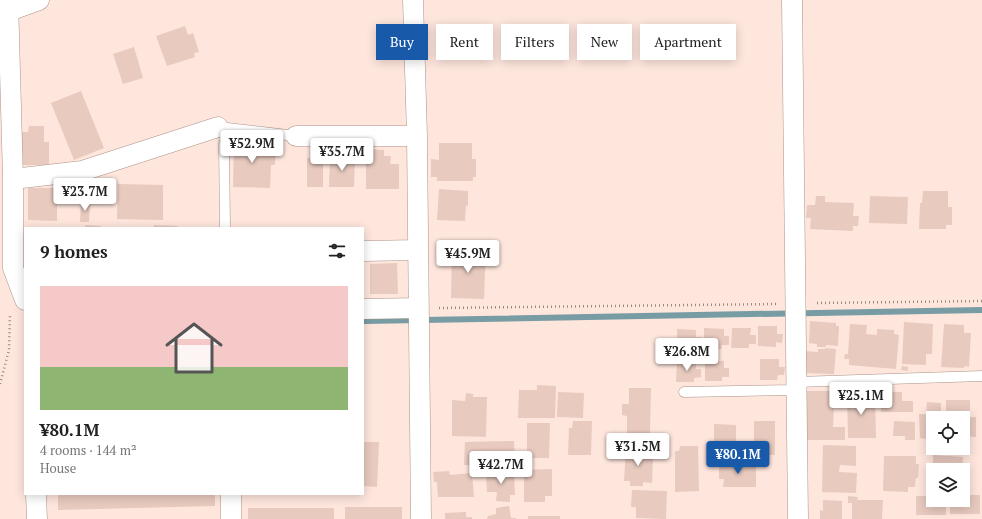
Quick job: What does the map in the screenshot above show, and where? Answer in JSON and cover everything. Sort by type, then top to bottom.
[{"type":"street","points":[[18,304],[13,268],[13,179],[5,8],[40,0]]},
{"type":"street","points":[[413,0],[417,136],[421,519]]},
{"type":"street","points":[[792,0],[798,519]]},
{"type":"street","points":[[13,179],[82,172],[221,135]]},
{"type":"street","points":[[296,136],[417,136]]},
{"type":"street","points":[[364,251],[418,250]]},
{"type":"street","points":[[364,309],[419,308]]},
{"type":"street","points":[[36,495],[37,519]]},
{"type":"street","points":[[231,495],[231,519]]},
{"type":"lane","points":[[225,227],[221,135],[296,136]]},
{"type":"lane","points":[[684,392],[982,376]]},
{"type":"path","points":[[419,308],[982,301]]},
{"type":"path","points":[[0,384],[18,304]]},
{"type":"building","points":[[185,26],[188,35],[193,33],[199,52],[194,53],[195,57],[167,66],[156,36]]},
{"type":"building","points":[[134,47],[143,78],[123,84],[113,54]]},
{"type":"building","points":[[81,91],[104,148],[74,160],[51,103]]},
{"type":"building","points":[[29,126],[44,126],[44,142],[49,142],[49,165],[22,165],[22,132],[28,132]]},
{"type":"building","points":[[234,137],[249,137],[248,142],[269,143],[269,147],[276,148],[275,165],[271,165],[270,188],[233,187]]},
{"type":"building","points":[[439,143],[472,143],[472,159],[476,159],[476,177],[473,177],[473,181],[437,181],[437,177],[431,177],[431,159],[439,160]]},
{"type":"building","points":[[366,149],[384,150],[384,156],[391,156],[390,164],[399,164],[399,189],[366,189]]},
{"type":"building","points":[[330,157],[355,157],[354,187],[329,187]]},
{"type":"building","points":[[307,158],[323,159],[323,187],[307,187]]},
{"type":"building","points":[[118,184],[163,185],[163,220],[117,219]]},
{"type":"building","points":[[28,188],[57,188],[57,221],[28,220]]},
{"type":"building","points":[[439,189],[468,191],[468,206],[466,205],[465,221],[437,220]]},
{"type":"building","points":[[923,191],[948,191],[948,207],[952,207],[952,225],[946,225],[946,229],[919,229],[920,203],[922,203]]},
{"type":"building","points":[[816,196],[825,196],[825,202],[854,203],[853,216],[859,216],[858,226],[853,226],[853,231],[810,229],[811,218],[806,218],[807,205],[815,205]]},
{"type":"building","points":[[870,196],[908,197],[907,224],[869,223]]},
{"type":"building","points":[[81,202],[90,203],[89,222],[80,222]]},
{"type":"building","points":[[85,225],[101,226],[101,227],[85,227]]},
{"type":"building","points":[[154,225],[178,226],[178,227],[154,227]]},
{"type":"building","points":[[452,249],[486,250],[484,299],[451,298]]},
{"type":"building","points":[[397,263],[398,294],[370,294],[370,264]]},
{"type":"building","points":[[810,321],[836,323],[836,326],[839,326],[838,346],[826,345],[826,347],[817,347],[817,344],[809,343]]},
{"type":"building","points":[[904,322],[933,324],[932,354],[926,354],[926,365],[902,364]]},
{"type":"building","points":[[850,324],[867,325],[866,334],[877,335],[877,329],[894,330],[894,334],[899,335],[896,369],[849,365],[849,359],[844,359],[845,354],[848,354]]},
{"type":"building","points":[[944,324],[964,325],[964,333],[971,333],[969,367],[941,367]]},
{"type":"building","points":[[758,326],[777,326],[777,334],[783,334],[782,343],[776,342],[776,347],[758,346]]},
{"type":"building","points":[[704,328],[724,329],[724,336],[729,336],[729,345],[722,345],[721,349],[704,349]]},
{"type":"building","points":[[732,328],[751,328],[750,335],[756,335],[756,344],[749,344],[749,348],[731,348]]},
{"type":"building","points":[[677,329],[696,330],[696,337],[702,337],[702,346],[695,346],[695,350],[677,350]]},
{"type":"building","points":[[818,349],[836,349],[834,374],[804,373],[804,351],[818,352]]},
{"type":"building","points":[[760,359],[779,359],[779,367],[785,367],[784,375],[778,375],[777,380],[760,380]]},
{"type":"building","points":[[677,361],[696,361],[696,369],[701,369],[701,377],[694,378],[694,382],[676,382]]},
{"type":"building","points":[[705,361],[724,361],[724,368],[729,368],[729,377],[722,377],[722,381],[705,381]]},
{"type":"building","points":[[902,366],[908,367],[908,371],[901,370]]},
{"type":"building","points":[[537,385],[556,386],[555,418],[518,418],[519,390],[537,390]]},
{"type":"building","points":[[629,388],[651,388],[650,433],[627,433],[627,416],[622,415],[622,404],[629,404]]},
{"type":"building","points":[[807,391],[843,391],[843,405],[834,405],[833,427],[845,427],[845,440],[807,440]]},
{"type":"building","points":[[558,392],[584,393],[583,418],[557,417]]},
{"type":"building","points":[[859,392],[859,397],[875,396],[876,438],[848,438],[847,393]]},
{"type":"building","points":[[881,392],[902,392],[902,401],[913,401],[913,412],[881,412]]},
{"type":"building","points":[[466,393],[473,394],[473,397],[487,397],[486,437],[452,436],[452,400],[465,401]]},
{"type":"building","points":[[946,400],[970,400],[970,411],[946,411]]},
{"type":"building","points":[[927,402],[941,403],[941,411],[926,411]]},
{"type":"building","points":[[919,414],[926,414],[926,439],[920,438]]},
{"type":"building","points":[[970,417],[976,417],[976,437],[970,437]]},
{"type":"building","points":[[573,421],[592,421],[591,455],[568,455],[569,428],[572,428]]},
{"type":"building","points":[[754,421],[775,421],[775,455],[754,455]]},
{"type":"building","points":[[894,421],[915,422],[915,440],[905,440],[905,436],[893,436]]},
{"type":"building","points":[[527,423],[550,423],[549,458],[527,458]]},
{"type":"building","points":[[714,424],[736,425],[736,442],[743,442],[743,457],[714,457]]},
{"type":"building","points":[[514,441],[515,465],[464,465],[465,442]]},
{"type":"building","points":[[364,442],[379,442],[377,487],[364,486]]},
{"type":"building","points":[[823,445],[856,446],[856,466],[840,465],[839,472],[857,473],[856,493],[822,492]]},
{"type":"building","points":[[680,446],[698,446],[699,491],[675,492],[675,451],[679,451]]},
{"type":"building","points":[[626,448],[646,449],[645,458],[653,459],[652,483],[643,482],[643,486],[630,486],[630,481],[624,481]]},
{"type":"building","points":[[933,455],[963,457],[963,463],[933,463]]},
{"type":"building","points":[[884,456],[916,456],[916,464],[919,464],[918,478],[916,478],[915,487],[908,487],[908,492],[883,491]]},
{"type":"building","points":[[719,463],[756,464],[756,487],[723,487],[724,479],[719,479]]},
{"type":"building","points":[[552,469],[552,496],[545,496],[545,502],[524,502],[524,470]]},
{"type":"building","points":[[449,471],[450,475],[472,473],[474,497],[438,497],[437,482],[434,482],[433,472]]},
{"type":"building","points":[[486,472],[514,473],[515,495],[510,495],[510,502],[496,501],[497,492],[487,492]]},
{"type":"building","points":[[632,490],[667,491],[666,519],[636,518],[636,507],[631,507]]},
{"type":"building","points":[[58,495],[215,495],[215,506],[58,510]]},
{"type":"building","points":[[970,495],[980,495],[980,514],[950,514],[950,507],[970,507]]},
{"type":"building","points":[[848,496],[858,497],[857,500],[883,500],[882,519],[852,519],[852,503],[848,503]]},
{"type":"building","points":[[916,496],[926,496],[926,507],[946,507],[946,515],[916,515]]},
{"type":"building","points":[[823,500],[842,501],[842,519],[820,519],[820,510],[823,511]]},
{"type":"building","points":[[509,506],[511,518],[516,519],[487,519],[488,516],[496,514],[496,508]]},
{"type":"building","points":[[345,507],[402,507],[402,519],[345,519]]},
{"type":"building","points":[[248,508],[334,508],[334,519],[248,519]]},
{"type":"building","points":[[466,512],[466,517],[472,517],[472,519],[445,519],[445,513]]},
{"type":"building","points":[[528,516],[560,516],[560,519],[528,519]]},
{"type":"waterway","points":[[364,321],[982,310]]}]
